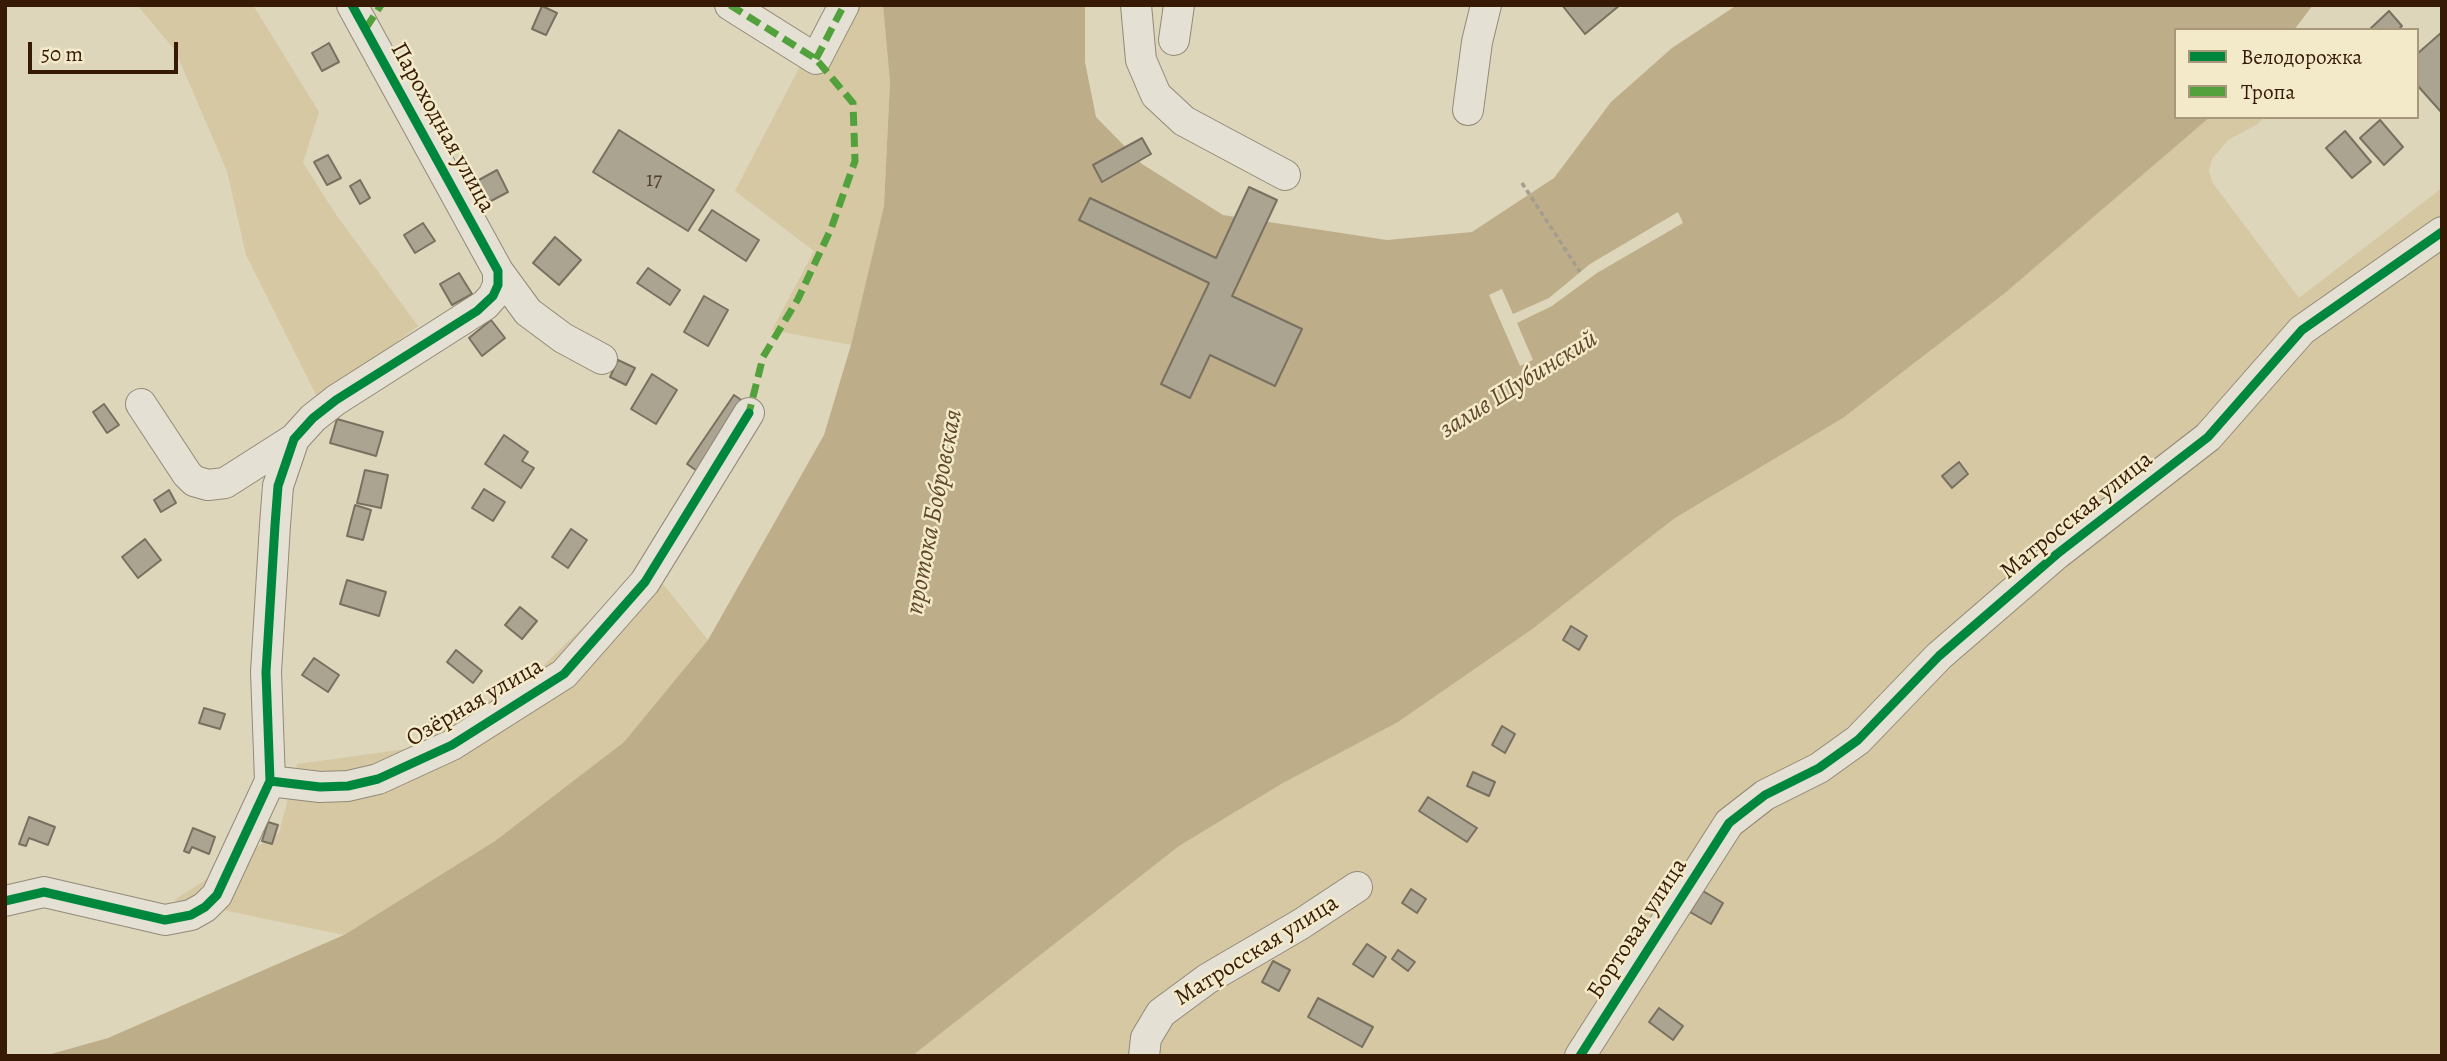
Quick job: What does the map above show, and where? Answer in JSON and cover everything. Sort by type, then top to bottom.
[{"type":"street","points":[[730,5],[816,59],[844,5]]},
{"type":"street","points":[[1136,5],[1141,60],[1156,95],[1184,121],[1285,175]]},
{"type":"street","points":[[1174,40],[1179,5]]},
{"type":"street","points":[[1468,110],[1477,42],[1486,5]]},
{"type":"street","name":"Пароходная улица","points":[[366,13],[498,271],[527,312],[562,338],[602,359]]},
{"type":"street","name":"Матросская улица","points":[[1729,823],[1765,795],[1819,768],[1858,740],[1949,647],[2057,554],[2208,437],[2302,330],[2442,232]]},
{"type":"street","points":[[141,404],[194,481],[208,485],[225,483],[294,439],[313,418],[336,400],[485,305],[498,285],[498,271]]},
{"type":"street","name":"Озёрная улица","points":[[270,781],[320,787],[348,786],[378,779],[452,745],[564,674],[645,582],[749,413]]},
{"type":"street","points":[[5,901],[44,892],[165,920],[191,915],[205,907],[217,895],[270,781],[266,672],[275,525],[278,486],[294,439]]},
{"type":"street","name":"Бортовая улица","points":[[1580,1056],[1729,823]]},
{"type":"street","name":"Матросская улица","points":[[1144,1056],[1146,1038],[1161,1013],[1208,979],[1310,919],[1357,887]]},
{"type":"path","points":[[1522,183],[1580,272]]},
{"type":"shaded area","points":[[137,5],[253,5],[319,112],[303,163],[337,216],[418,326],[319,401],[246,255],[227,171],[175,50]]},
{"type":"shaded area","points":[[832,5],[883,5],[890,82],[884,206],[851,345],[772,330],[814,251],[735,191]]},
{"type":"shaded area","points":[[2208,119],[2262,119],[2228,140],[2212,159],[2209,171],[2212,182],[2299,298],[2442,188],[2442,1056],[912,1056],[1179,846],[1283,783],[1398,722],[1531,630],[1675,518],[1843,418],[2005,293]]},
{"type":"shaded area","points":[[647,564],[708,640],[624,742],[495,841],[344,935],[174,900],[279,833],[297,764],[413,748],[540,669]]},
{"type":"water","points":[[883,5],[1085,5],[1085,62],[1096,117],[1142,164],[1223,215],[1387,240],[1472,232],[1554,178],[1611,102],[1672,48],[1737,5],[2313,5],[2296,28],[2174,28],[2174,119],[2208,119],[2005,293],[1843,418],[1675,518],[1531,630],[1398,722],[1283,783],[1179,846],[912,1056],[44,1056],[108,1038],[344,935],[495,841],[624,742],[708,640],[824,435],[851,345],[884,206],[890,82]]},
{"type":"pier","points":[[1678,212],[1683,223],[1597,273],[1552,306],[1517,323],[1533,360],[1520,366],[1489,295],[1502,289],[1513,314],[1549,298],[1590,264]]},
{"type":"building","points":[[1562,5],[1620,5],[1585,34]]},
{"type":"building","points":[[542,6],[557,13],[546,35],[532,29]]},
{"type":"building","points":[[2389,11],[2402,26],[2400,28],[2371,28]]},
{"type":"building","points":[[2442,32],[2442,113],[2419,87],[2419,52]]},
{"type":"building","points":[[329,43],[339,62],[322,71],[312,53]]},
{"type":"building","points":[[2380,120],[2403,147],[2384,165],[2360,138]]},
{"type":"building","points":[[619,130],[714,190],[688,231],[593,172]]},
{"type":"building","points":[[2345,131],[2371,162],[2352,178],[2326,148]]},
{"type":"building","points":[[1142,138],[1151,154],[1102,182],[1093,165]]},
{"type":"building","points":[[328,155],[341,178],[327,185],[314,162]]},
{"type":"building","points":[[497,170],[508,192],[489,202],[477,181]]},
{"type":"building","points":[[360,180],[370,198],[360,204],[350,186]]},
{"type":"building","points":[[1249,187],[1277,200],[1232,296],[1302,329],[1275,386],[1210,355],[1190,398],[1161,384],[1209,283],[1079,220],[1090,198],[1216,258]]},
{"type":"building","points":[[712,210],[759,240],[746,261],[699,230]]},
{"type":"building","points":[[423,223],[435,241],[415,253],[404,235]]},
{"type":"building","points":[[555,237],[581,260],[559,285],[533,263]]},
{"type":"building","points":[[648,268],[680,290],[670,305],[637,283]]},
{"type":"building","points":[[459,273],[472,294],[452,305],[440,284]]},
{"type":"building","points":[[704,296],[728,310],[708,346],[684,332]]},
{"type":"building","points":[[491,320],[505,338],[482,356],[469,338]]},
{"type":"building","points":[[618,360],[635,368],[626,385],[610,377]]},
{"type":"building","points":[[652,374],[677,390],[656,424],[631,409]]},
{"type":"building","points":[[734,395],[747,404],[700,473],[687,464]]},
{"type":"building","points":[[104,404],[119,425],[107,433],[93,412]]},
{"type":"building","points":[[337,419],[383,432],[376,456],[330,443]]},
{"type":"building","points":[[504,435],[528,452],[522,461],[534,468],[521,488],[485,464]]},
{"type":"building","points":[[1959,462],[1968,474],[1952,488],[1942,476]]},
{"type":"building","points":[[365,470],[388,475],[381,508],[357,503]]},
{"type":"building","points":[[484,489],[505,502],[493,521],[472,508]]},
{"type":"building","points":[[169,490],[176,503],[161,512],[154,500]]},
{"type":"building","points":[[355,505],[371,510],[363,540],[347,536]]},
{"type":"building","points":[[571,529],[587,540],[568,568],[552,557]]},
{"type":"building","points":[[145,539],[161,560],[138,578],[122,557]]},
{"type":"building","points":[[347,580],[386,592],[379,616],[340,604]]},
{"type":"building","points":[[520,607],[537,621],[522,639],[505,625]]},
{"type":"building","points":[[1571,626],[1587,636],[1579,650],[1563,640]]},
{"type":"building","points":[[456,650],[482,671],[473,683],[447,662]]},
{"type":"building","points":[[314,658],[339,675],[328,692],[302,675]]},
{"type":"building","points":[[204,708],[225,714],[220,729],[199,723]]},
{"type":"building","points":[[1502,726],[1515,734],[1505,753],[1492,745]]},
{"type":"building","points":[[1473,772],[1495,782],[1489,796],[1467,786]]},
{"type":"building","points":[[1428,797],[1477,828],[1467,842],[1419,811]]},
{"type":"building","points":[[29,817],[55,827],[48,845],[29,838],[26,846],[19,844]]},
{"type":"building","points":[[268,822],[278,825],[272,844],[262,841]]},
{"type":"building","points":[[193,828],[215,837],[209,854],[192,847],[189,853],[184,851]]},
{"type":"building","points":[[1411,889],[1426,899],[1417,913],[1402,903]]},
{"type":"building","points":[[1703,891],[1723,903],[1711,924],[1690,912]]},
{"type":"building","points":[[1367,944],[1386,957],[1373,977],[1353,964]]},
{"type":"building","points":[[1398,950],[1415,962],[1408,971],[1392,959]]},
{"type":"building","points":[[1273,961],[1290,970],[1279,991],[1262,982]]},
{"type":"building","points":[[1318,998],[1373,1027],[1362,1047],[1308,1017]]},
{"type":"building","points":[[1659,1008],[1683,1026],[1673,1040],[1649,1022]]},
{"type":"marked path","points":[[366,28],[381,5]]},
{"type":"marked path","points":[[730,5],[816,59],[853,103],[855,161],[831,229],[798,299],[763,357],[749,413]]},
{"type":"marked path","points":[[816,59],[844,5]]},
{"type":"cycle path","points":[[270,781],[266,672],[275,525],[278,486],[294,439],[313,418],[336,400],[477,311],[493,296],[498,285],[498,271],[352,5]]},
{"type":"cycle path","points":[[1580,1056],[1729,823],[1765,795],[1819,768],[1858,740],[1939,656],[2057,554],[2208,437],[2302,330],[2442,232]]},
{"type":"cycle path","points":[[5,901],[44,892],[165,920],[191,915],[205,907],[217,895],[270,781],[320,787],[348,786],[378,779],[452,745],[564,674],[645,582],[749,413]]},
{"type":"water label","name":"залив Шубинский","points":[[1519,385]]},
{"type":"water label","name":"протока Бобровская","points":[[935,512]]}]
